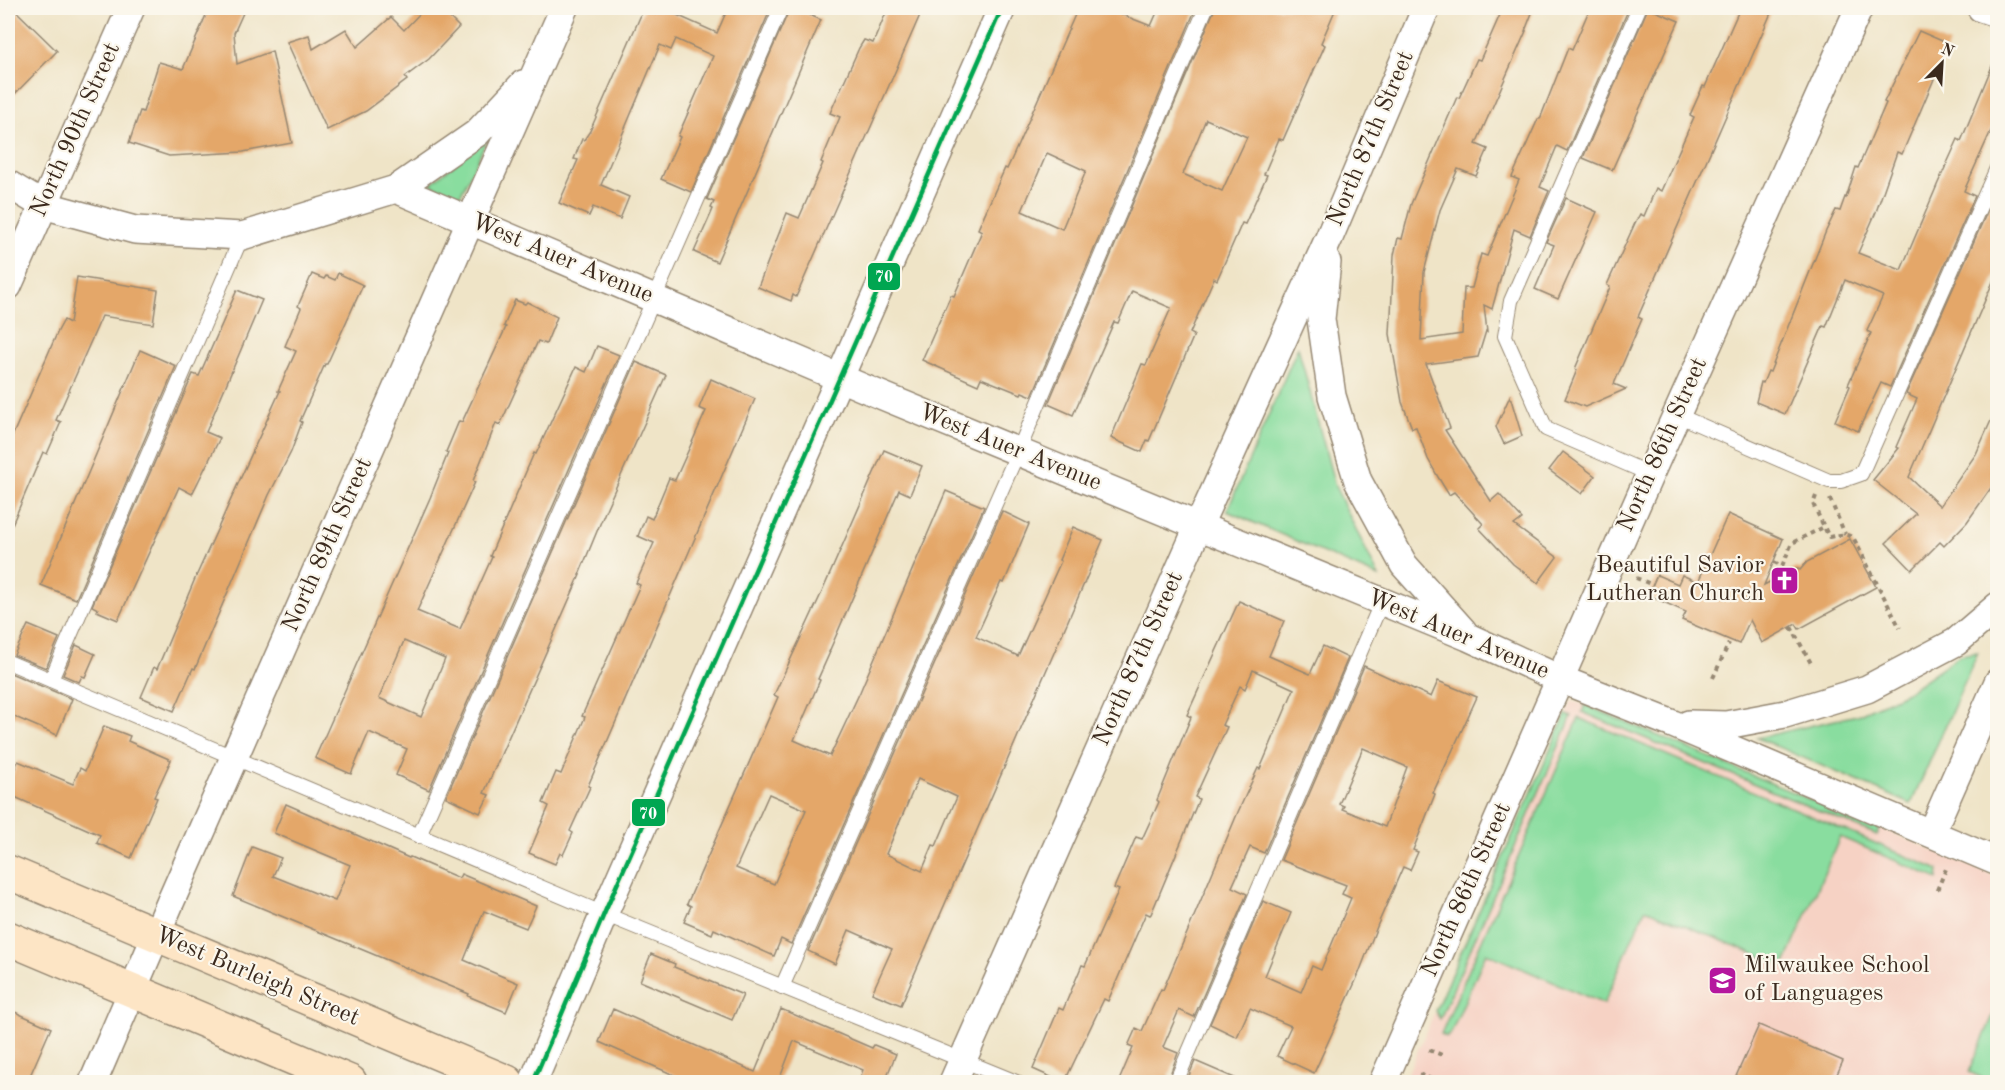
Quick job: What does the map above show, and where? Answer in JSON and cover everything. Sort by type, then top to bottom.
[{"type":"main road","name":"West Burleigh Street","points":[[8,872],[507,1083]]},
{"type":"main road","points":[[8,938],[350,1083]]},
{"type":"street","name":"North 90th Street","points":[[8,286],[131,8]]},
{"type":"street","name":"North 89th Street","points":[[93,1083],[564,8]]},
{"type":"street","points":[[533,1083],[603,914],[1002,8]]},
{"type":"street","name":"North 87th Street","points":[[957,1071],[1329,238],[1426,8]]},
{"type":"street","name":"North 86th Street","points":[[1383,1083],[1650,474],[1859,8]]},
{"type":"street","points":[[1981,8],[1998,14]]},
{"type":"street","points":[[8,184],[43,205],[135,230],[242,236],[396,189],[477,133],[536,70]]},
{"type":"street","name":"West Auer Avenue","points":[[396,189],[840,378],[1468,636],[1560,679],[1673,724],[1998,862]]},
{"type":"street","name":"North 87th Street","points":[[1329,238],[1321,319],[1332,396],[1358,482],[1404,565],[1468,636]]},
{"type":"street","points":[[1673,724],[1726,725],[1785,714],[1867,689],[1956,642],[1998,606]]},
{"type":"street","points":[[1931,833],[1998,682]]},
{"type":"lane","points":[[419,836],[781,8]]},
{"type":"lane","points":[[782,987],[1018,452],[1206,8]]},
{"type":"lane","points":[[1639,8],[1511,301],[1504,336],[1546,429],[1650,474]]},
{"type":"lane","points":[[1677,415],[1825,480],[1841,481],[1861,474],[1998,166]]},
{"type":"lane","points":[[51,680],[242,236]]},
{"type":"lane","points":[[1176,1083],[1382,601]]},
{"type":"lane","points":[[8,662],[603,914],[782,987],[957,1071],[1016,1083]]},
{"type":"path","points":[[1825,480],[1813,504],[1829,537],[1845,534],[1854,539],[1900,628]]},
{"type":"path","points":[[1825,480],[1845,534]]},
{"type":"path","points":[[1774,562],[1782,566],[1792,543],[1824,527]]},
{"type":"path","points":[[1635,578],[1653,585]]},
{"type":"path","points":[[1791,627],[1812,665]]},
{"type":"path","points":[[1713,678],[1728,643]]},
{"type":"path","points":[[1937,890],[1946,869]]},
{"type":"path","points":[[1429,1050],[1442,1055]]},
{"type":"path","points":[[1419,1074],[1431,1079]]},
{"type":"shaded area","name":"Milwaukee School of Languages","points":[[1572,700],[1997,877],[1997,1082],[1404,1082]]},
{"type":"green space","points":[[489,136],[460,196],[430,184]]},
{"type":"green space","points":[[1298,347],[1335,486],[1379,577],[1227,511]]},
{"type":"green space","points":[[1978,652],[1911,804],[1757,738],[1857,715],[1905,693],[1960,655]]},
{"type":"green space","points":[[1585,705],[1880,829],[1877,835],[1582,712]]},
{"type":"green space","points":[[1566,714],[1572,716],[1440,1019],[1435,1011]]},
{"type":"green space","points":[[1579,718],[1939,870],[1938,879],[1840,837],[1784,966],[1645,909],[1604,1004],[1486,953],[1450,1035],[1448,1034],[1447,1037],[1441,1034]]},
{"type":"green space","points":[[1997,1006],[1997,1082],[1992,1082],[1969,1072]]},
{"type":"building","points":[[8,8],[13,8],[57,51],[8,101]]},
{"type":"building","points":[[209,8],[231,8],[243,13],[234,33],[237,64],[272,51],[292,143],[243,152],[169,156],[129,143],[140,111],[143,112],[159,62],[183,69]]},
{"type":"building","points":[[425,8],[440,8],[459,27],[429,59],[405,77],[407,80],[366,111],[327,130],[287,42],[309,35],[313,49],[346,29],[357,47],[391,17],[404,30]]},
{"type":"building","points":[[644,8],[661,8],[717,33],[728,8],[771,8],[691,192],[661,179],[713,56],[676,39],[671,50],[660,45],[601,185],[629,197],[620,219],[593,207],[589,216],[559,203],[578,160],[574,159],[582,139],[584,140],[590,131]]},
{"type":"building","points":[[790,8],[821,20],[717,262],[694,252],[713,209],[711,208],[714,202],[707,199]]},
{"type":"building","points":[[888,8],[902,8],[920,15],[796,297],[793,295],[791,301],[758,287],[787,213],[799,218],[823,163],[821,162],[840,117],[830,113],[859,48],[864,40],[873,43]]},
{"type":"building","points":[[1078,8],[1105,8],[1151,26],[1159,8],[1196,8],[1032,396],[981,378],[978,385],[922,360],[951,295],[954,296],[982,231],[978,229]],"holes":[[[1047,153],[1086,171],[1062,229],[1022,211]]]},
{"type":"building","points":[[1215,8],[1336,8],[1321,43],[1325,45],[1283,140],[1279,139],[1264,174],[1267,175],[1245,224],[1242,223],[1217,280],[1214,278],[1190,333],[1194,335],[1149,441],[1147,440],[1142,452],[1111,438],[1142,364],[1146,365],[1171,308],[1132,291],[1118,323],[1114,322],[1073,415],[1048,404]],"holes":[[[1206,119],[1247,137],[1222,191],[1183,174]]]},
{"type":"building","points":[[1503,8],[1534,8],[1476,144],[1488,149],[1476,176],[1458,169],[1440,210],[1424,272],[1421,340],[1462,334],[1464,288],[1472,288],[1481,254],[1487,256],[1519,180],[1512,177],[1538,119],[1540,119],[1568,48],[1572,50],[1590,8],[1629,8],[1567,151],[1557,146],[1540,187],[1549,191],[1530,236],[1514,229],[1492,309],[1484,305],[1487,332],[1478,357],[1426,364],[1450,428],[1445,430],[1491,501],[1499,494],[1522,519],[1514,525],[1557,557],[1538,583],[1513,564],[1479,528],[1483,524],[1454,492],[1449,495],[1438,477],[1428,459],[1416,427],[1412,428],[1402,402],[1390,334],[1394,255],[1398,238],[1402,239],[1411,204],[1457,97],[1459,98],[1477,59],[1480,60]]},
{"type":"building","points":[[1648,8],[1679,21],[1612,170],[1583,158]]},
{"type":"building","points":[[1740,8],[1757,8],[1771,13],[1638,317],[1642,319],[1614,384],[1626,389],[1585,407],[1565,399],[1577,370],[1575,369],[1610,287],[1607,285],[1640,214],[1644,216],[1656,188],[1661,191],[1694,117],[1690,115]]},
{"type":"building","points":[[1919,31],[1949,44],[1902,154],[1897,152],[1876,212],[1858,253],[1901,270],[1958,139],[1961,141],[1997,54],[1998,115],[1964,191],[1975,196],[1890,387],[1881,383],[1858,431],[1835,421],[1871,333],[1867,331],[1883,296],[1845,280],[1826,327],[1823,326],[1785,414],[1756,402],[1761,382],[1763,383],[1768,371],[1770,372],[1826,231],[1836,210],[1840,211],[1856,167],[1858,168],[1886,103],[1884,102]]},
{"type":"building","points":[[1566,198],[1597,212],[1558,299],[1535,289],[1554,245],[1546,242]]},
{"type":"building","points":[[1991,203],[1998,206],[1998,270],[1909,477],[1940,506],[1976,454],[1998,405],[1998,478],[1967,522],[1944,546],[1940,542],[1912,570],[1886,543],[1916,514],[1873,480],[1899,448],[1896,447],[1917,399],[1906,394]]},
{"type":"building","points":[[338,273],[363,285],[327,364],[325,364],[300,421],[302,422],[291,452],[269,495],[195,669],[193,668],[174,711],[141,697],[154,667],[157,669],[280,391],[278,391],[296,351],[285,346],[301,308],[298,306],[312,274],[324,279],[326,276],[335,280]]},
{"type":"building","points":[[77,277],[158,290],[153,324],[102,316],[56,420],[61,422],[47,454],[43,452],[8,534],[8,446],[58,331],[64,320],[70,323]]},
{"type":"building","points":[[237,290],[262,300],[206,432],[220,438],[192,494],[179,487],[118,620],[97,611],[98,609],[92,606],[193,374],[199,376]]},
{"type":"building","points":[[515,300],[525,304],[527,302],[557,317],[546,344],[538,341],[500,425],[496,423],[473,481],[475,482],[417,611],[460,629],[534,453],[536,454],[576,367],[586,372],[597,346],[619,355],[429,790],[396,775],[407,749],[369,732],[351,774],[315,758],[430,498],[459,421],[462,422],[506,327],[504,326]],"holes":[[[404,641],[445,659],[421,717],[379,698]]]},
{"type":"building","points":[[140,350],[176,366],[76,599],[41,585]]},
{"type":"building","points":[[636,362],[666,375],[484,793],[489,795],[480,813],[446,797]]},
{"type":"building","points":[[711,379],[755,399],[588,786],[590,787],[570,831],[573,833],[563,855],[560,853],[555,864],[529,853],[549,806],[543,803],[556,772],[561,774],[585,717],[582,716],[640,585],[636,583],[654,543],[638,536],[646,516],[652,519],[669,478],[675,480],[706,411],[699,408]]},
{"type":"building","points":[[1510,396],[1522,436],[1504,444],[1496,427]]},
{"type":"building","points":[[884,450],[922,466],[910,495],[899,490],[829,652],[818,679],[820,680],[794,740],[830,756],[860,692],[946,491],[984,507],[791,944],[781,939],[774,956],[714,929],[712,934],[684,922],[691,906],[687,904],[778,697],[774,695]],"holes":[[[769,794],[806,810],[774,884],[736,868]]]},
{"type":"building","points":[[1563,452],[1595,476],[1582,494],[1549,470]]},
{"type":"building","points":[[1002,511],[1029,524],[1004,583],[1001,582],[976,637],[1018,656],[1061,561],[1059,560],[1073,527],[1103,540],[901,1005],[872,993],[892,949],[849,930],[835,964],[808,951]],"holes":[[[918,779],[957,797],[936,846],[933,845],[922,871],[886,854]]]},
{"type":"building","name":"Beautiful Savior Lutheran Church","points":[[1728,514],[1783,539],[1764,585],[1796,568],[1800,570],[1807,562],[1850,539],[1876,587],[1799,629],[1796,624],[1762,643],[1750,620],[1739,644],[1682,620],[1686,612],[1648,595],[1657,575],[1678,584],[1682,575],[1698,582]]},
{"type":"building","points":[[1239,601],[1284,621],[1269,656],[1310,674],[1323,646],[1348,658],[1264,853],[1250,847],[1232,887],[1247,894],[1194,1017],[1179,1010],[1163,1047],[1178,1053],[1167,1083],[1118,1083],[1133,1048],[1128,1046],[1136,1028],[1142,1031],[1161,989],[1163,990],[1238,812],[1258,768],[1260,769],[1294,689],[1253,670],[1245,689],[1240,686],[1222,725],[1227,727],[1195,797],[1199,799],[1151,914],[1146,913],[1108,1001],[1104,999],[1064,1083],[1033,1069],[1059,1008],[1063,1010],[1082,965],[1085,966],[1119,890],[1114,888],[1136,837],[1142,839],[1159,802],[1157,800],[1191,717],[1187,715]]},
{"type":"building","points":[[28,625],[59,638],[46,668],[14,655]]},
{"type":"building","points":[[76,645],[95,654],[85,677],[82,676],[79,682],[63,675]]},
{"type":"building","points":[[1364,666],[1431,697],[1438,681],[1477,697],[1433,793],[1435,794],[1413,850],[1418,852],[1410,870],[1403,867],[1314,1073],[1277,1056],[1291,1026],[1250,1008],[1237,1037],[1210,1024],[1263,901],[1291,913],[1265,976],[1301,992],[1312,966],[1321,970],[1351,898],[1342,894],[1346,885],[1281,860]],"holes":[[[1363,748],[1407,767],[1385,827],[1342,809],[1344,806],[1339,804]]]},
{"type":"building","points":[[8,672],[72,699],[57,735],[8,714]]},
{"type":"building","points":[[104,726],[130,736],[128,741],[171,760],[131,858],[97,843],[100,835],[8,794],[8,786],[18,761],[73,784],[80,768],[85,771]]},
{"type":"building","points":[[286,804],[409,858],[459,878],[461,874],[536,906],[526,928],[484,911],[464,960],[518,983],[506,1012],[468,996],[469,994],[233,896],[252,847],[281,858],[273,876],[335,901],[350,865],[274,833]]},
{"type":"building","points":[[651,954],[675,964],[674,967],[743,995],[732,1020],[640,981]]},
{"type":"building","points":[[8,1009],[51,1028],[29,1078],[25,1081],[8,1074]]},
{"type":"building","points":[[613,1009],[755,1072],[781,1009],[872,1048],[874,1045],[896,1054],[884,1083],[858,1083],[863,1070],[794,1041],[778,1083],[692,1083],[599,1042]]},
{"type":"building","points":[[1759,1025],[1843,1061],[1833,1083],[1733,1083]]},
{"type":"building","points":[[1195,1061],[1246,1083],[1186,1083]]},
{"type":"transit line","name":"70","points":[[533,1082],[604,914],[1002,8]]},
{"type":"place","name":"Beautiful Savior Lutheran Church","points":[[1785,580]]},
{"type":"place","name":"Milwaukee School of Languages","points":[[1723,980]]}]
